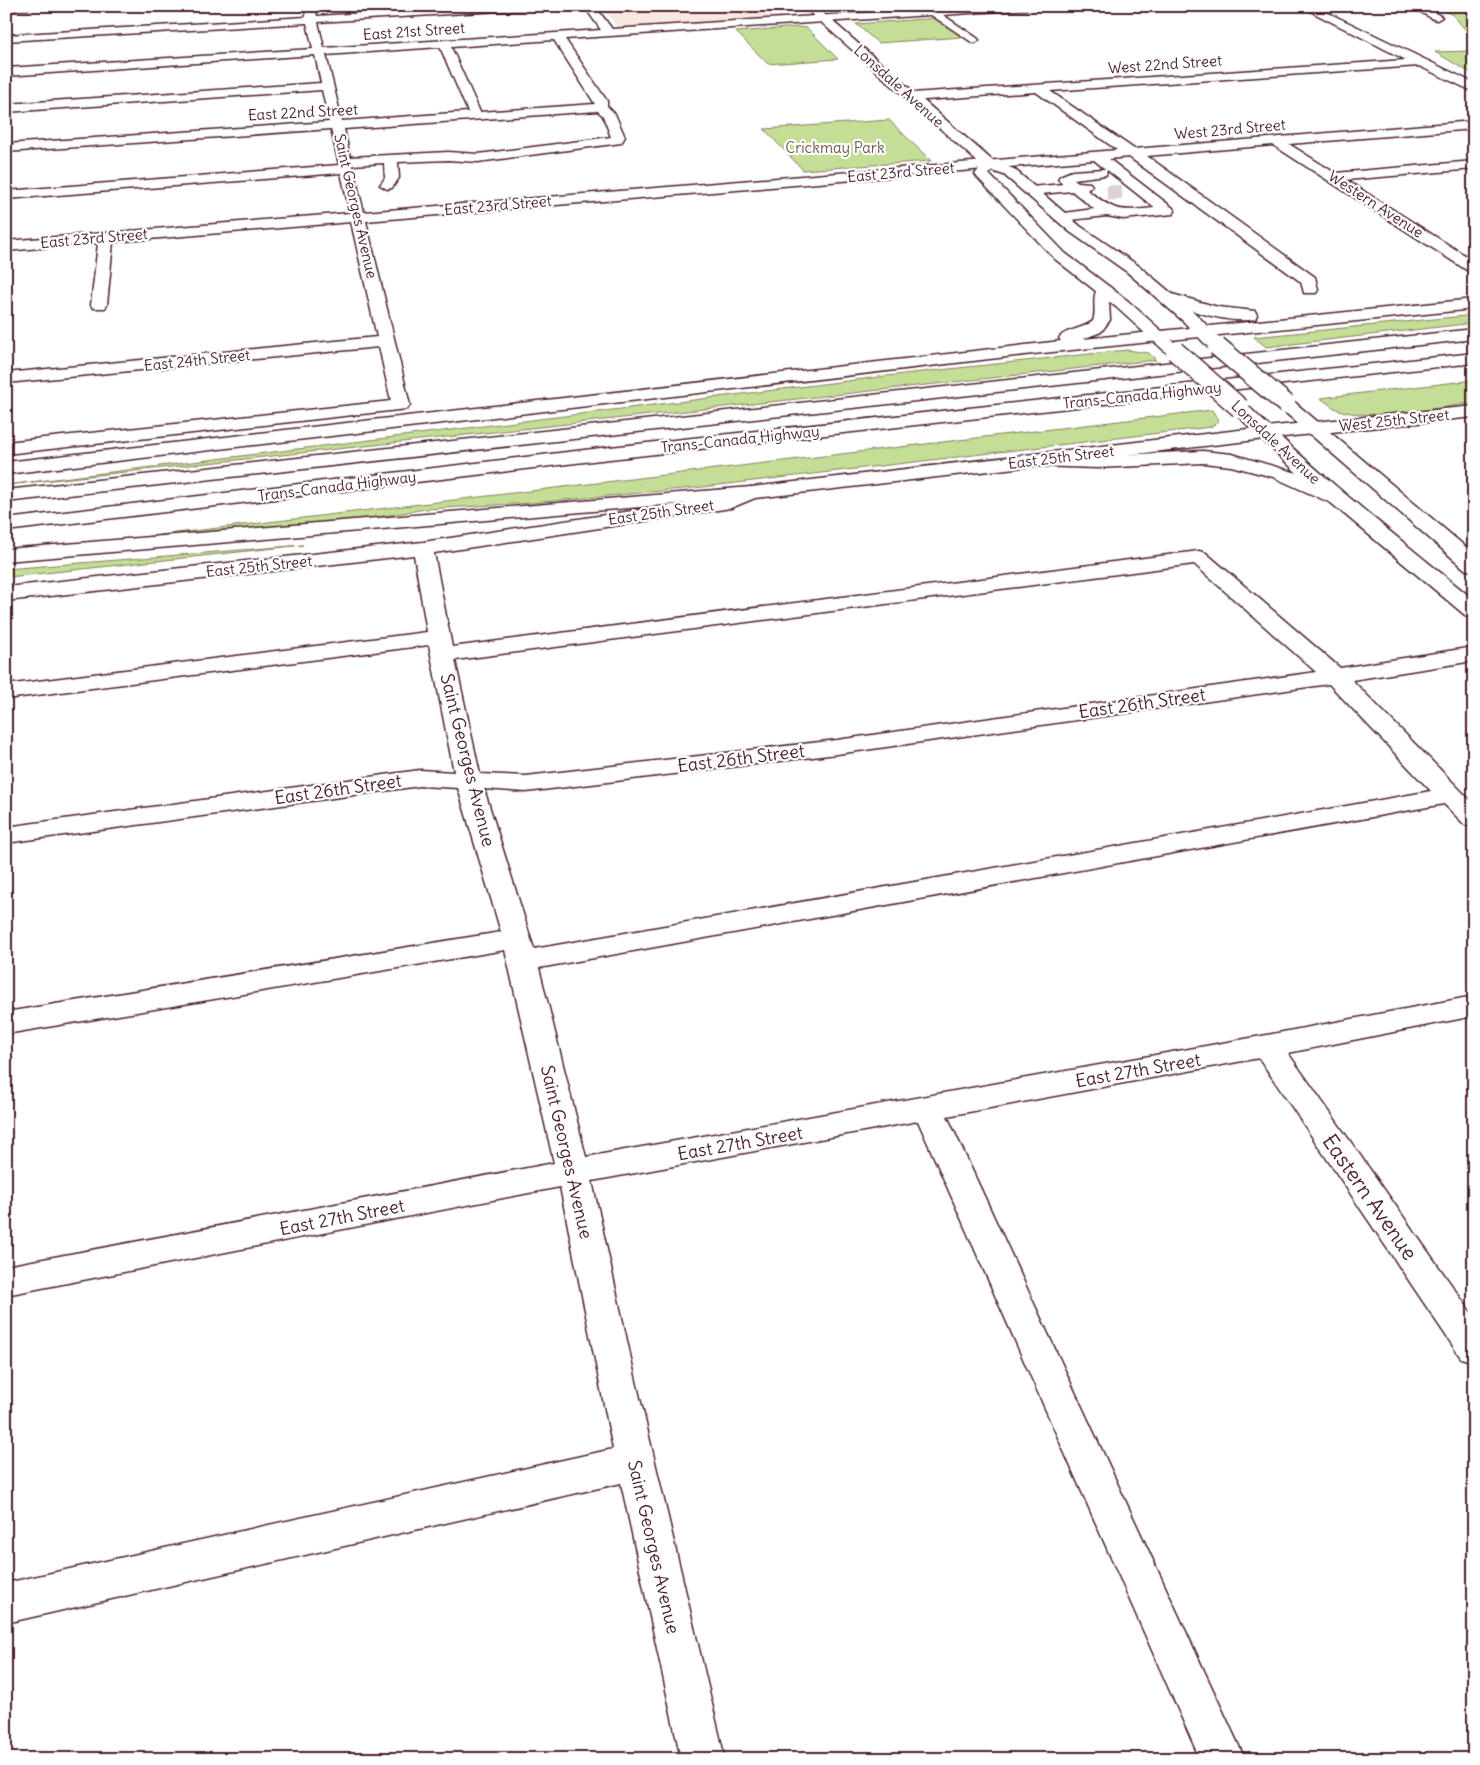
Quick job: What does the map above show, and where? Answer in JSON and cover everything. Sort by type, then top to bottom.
[{"type":"main road","points":[[6,8],[28,6]]},
{"type":"main road","name":"Saint Georges Avenue","points":[[310,6],[401,405]]},
{"type":"main road","points":[[6,38],[534,6]]},
{"type":"main road","points":[[589,6],[610,34]]},
{"type":"main road","name":"Lonsdale Avenue","points":[[808,6],[989,165],[1009,172],[1075,229],[1133,269],[1217,346],[1474,565]]},
{"type":"main road","name":"East 21st Street","points":[[6,72],[823,20],[930,9],[1026,6]]},
{"type":"main road","points":[[1305,6],[1474,88]]},
{"type":"main road","points":[[1415,6],[1437,16]]},
{"type":"main road","points":[[930,9],[973,40]]},
{"type":"main road","points":[[6,195],[391,159],[448,156],[478,158],[616,140],[618,137],[609,114],[601,107],[601,101],[558,37]]},
{"type":"main road","points":[[444,44],[476,117]]},
{"type":"main road","name":"West 22nd Street","points":[[912,97],[1041,90],[1420,62]]},
{"type":"main road","points":[[6,108],[328,86]]},
{"type":"main road","points":[[1041,90],[1309,280],[1310,290]]},
{"type":"main road","name":"East 22nd Street","points":[[6,148],[601,107]]},
{"type":"main road","name":"West 23rd Street","points":[[989,165],[1474,125]]},
{"type":"main road","name":"Western Avenue","points":[[1277,142],[1474,268]]},
{"type":"main road","points":[[1031,191],[1100,191],[1131,194],[1155,200],[1168,211],[1123,215],[1100,191],[1098,156]]},
{"type":"main road","points":[[386,185],[392,178],[391,159]]},
{"type":"main road","name":"Lonsdale Avenue","points":[[989,165],[982,174],[985,178],[1060,256],[1158,335],[1338,499],[1474,611]]},
{"type":"main road","name":"East 23rd Street","points":[[6,246],[989,165]]},
{"type":"main road","points":[[1334,177],[1474,166]]},
{"type":"main road","points":[[1061,217],[1100,191],[1131,194]]},
{"type":"main road","points":[[99,305],[106,238]]},
{"type":"main road","points":[[1033,349],[1092,330],[1099,325],[1103,316],[1100,302],[1104,290]]},
{"type":"main road","points":[[1165,297],[1217,312],[1246,316],[1352,316]]},
{"type":"main road","points":[[6,468],[1158,335],[1474,304]]},
{"type":"main road","name":"Trans-Canada Highway","points":[[6,496],[1474,334]]},
{"type":"main road","name":"East 24th Street","points":[[6,378],[387,341]]},
{"type":"main road","name":"Trans-Canada Highway","points":[[6,525],[601,454],[1474,358]]},
{"type":"main road","points":[[6,448],[401,405],[473,415]]},
{"type":"main road","points":[[332,431],[356,424],[401,405]]},
{"type":"main road","name":"West 25th Street","points":[[1314,428],[1474,411]]},
{"type":"main road","name":"East 25th Street","points":[[6,594],[423,548],[731,502],[751,493],[1314,428]]},
{"type":"main road","points":[[1035,460],[1097,462],[1203,457],[1232,460],[1280,473],[1338,499]]},
{"type":"main road","points":[[6,555],[751,493]]},
{"type":"main road","points":[[1181,537],[1198,557],[1335,676],[1474,820]]},
{"type":"main road","name":"Saint Georges Avenue","points":[[423,548],[440,646],[469,782],[520,950],[573,1172],[635,1462],[703,1759]]},
{"type":"main road","points":[[6,692],[440,646],[1198,557]]},
{"type":"main road","name":"East 26th Street","points":[[6,835],[420,778],[526,784],[837,747],[1335,676],[1474,654]]},
{"type":"main road","points":[[6,1023],[520,950],[1450,795]]},
{"type":"main road","name":"East 27th Street","points":[[6,1281],[573,1172],[928,1109],[1474,1006]]},
{"type":"main road","name":"Eastern Avenue","points":[[1267,1046],[1474,1347]]},
{"type":"main road","points":[[928,1109],[1223,1759]]},
{"type":"main road","points":[[6,1603],[635,1462]]},
{"type":"shaded area","points":[[602,6],[776,6],[786,16],[617,27]]},
{"type":"shaded area","points":[[824,6],[918,6],[922,9],[842,15],[830,13]]},
{"type":"green space","points":[[1433,6],[1474,6],[1474,40],[1453,15]]},
{"type":"green space","points":[[937,18],[962,37],[878,43],[856,24]]},
{"type":"green space","points":[[798,27],[807,28],[838,59],[768,64],[736,32]]},
{"type":"green space","points":[[1474,51],[1474,75],[1435,52]]},
{"type":"green space","name":"Crickmay Park","points":[[889,120],[931,161],[803,170],[764,129]]},
{"type":"green space","points":[[1474,315],[1474,323],[1266,347],[1254,337]]},
{"type":"green space","points":[[1127,350],[1149,353],[1156,360],[6,485],[912,373]]},
{"type":"green space","points":[[1474,380],[1474,403],[1404,413],[1367,415],[1350,413],[1336,409],[1320,398]]},
{"type":"green space","points":[[1212,410],[1219,421],[1211,427],[694,488],[532,503],[426,509],[336,524],[16,552]]},
{"type":"green space","points":[[303,545],[9,577],[10,572],[6,582],[6,569]]},
{"type":"waterway","points":[[1458,6],[1469,12],[1474,19]]},
{"type":"tunnel","points":[[1107,193],[1126,192]]}]
